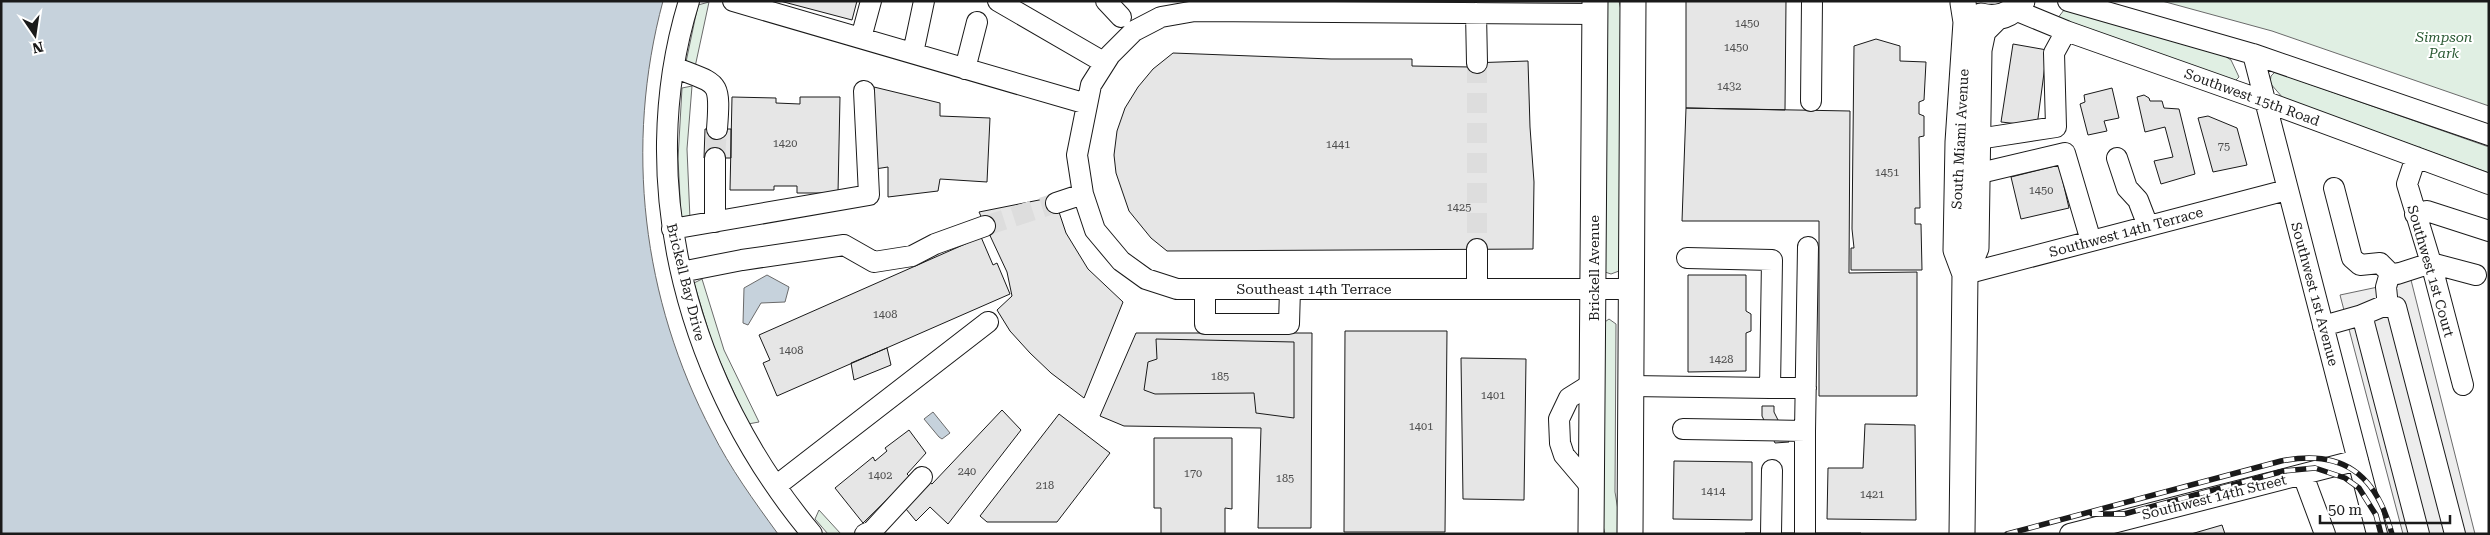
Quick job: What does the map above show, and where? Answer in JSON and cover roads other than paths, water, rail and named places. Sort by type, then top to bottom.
[{"type":"main road","points":[[1630,534],[1633,1]]},
{"type":"main road","points":[[1962,2],[1978,15],[2011,9]]},
{"type":"main road","name":"South Miami Avenue","points":[[1962,2],[1966,22],[1967,141],[1976,174],[1976,248],[1965,274]]},
{"type":"main road","name":"Brickell Avenue","points":[[1591,534],[1595,8]]},
{"type":"main road","name":"South Miami Avenue","points":[[1962,534],[1965,274],[1956,250],[1967,141],[1983,31],[2011,9]]},
{"type":"street","name":"Brickell Bay Drive","points":[[689,1],[682,24],[670,94],[667,154],[672,228],[681,272],[698,338],[718,388],[747,443],[812,534]]},
{"type":"street","points":[[733,1],[1087,104]]},
{"type":"street","points":[[861,38],[871,1]]},
{"type":"street","points":[[913,53],[924,1]]},
{"type":"street","points":[[998,1],[1105,63]]},
{"type":"street","points":[[1811,101],[1812,1]]},
{"type":"street","points":[[2068,1],[2253,54],[2489,135]]},
{"type":"street","name":"Southeast 14th Terrace","points":[[1595,8],[1476,13],[1433,7],[1214,6],[1161,17],[1134,31],[1105,63],[1091,85],[1077,156],[1083,194],[1095,230],[1121,261],[1146,279],[1177,289],[1632,289]]},
{"type":"street","name":"Southwest 15th Road","points":[[2011,9],[2066,31],[2264,100],[2489,184]]},
{"type":"street","points":[[1476,13],[1477,62]]},
{"type":"street","points":[[965,68],[977,22]]},
{"type":"street","points":[[1967,141],[2056,127],[2054,53],[2066,31]]},
{"type":"street","name":"Southwest 1st Avenue","points":[[2253,54],[2377,534]]},
{"type":"street","points":[[674,67],[709,80],[716,88],[720,99],[717,129]]},
{"type":"street","points":[[672,228],[868,195],[864,91]]},
{"type":"street","points":[[1976,174],[2065,153],[2091,241]]},
{"type":"street","name":"Southwest 1st Court","points":[[2416,157],[2407,184],[2431,263],[2462,385]]},
{"type":"street","points":[[715,158],[715,222]]},
{"type":"street","points":[[2117,158],[2127,188],[2138,200],[2148,226]]},
{"type":"street","points":[[2334,188],[2352,258],[2360,265],[2380,263],[2390,273],[2397,274],[2431,263],[2476,275]]},
{"type":"street","name":"Southwest 14th Terrace","points":[[1965,274],[2287,190]]},
{"type":"street","points":[[1056,203],[1083,194]]},
{"type":"street","points":[[2415,214],[2428,211],[2489,231]]},
{"type":"street","points":[[681,272],[742,260],[844,245],[874,262],[912,256],[935,244],[985,226]]},
{"type":"street","points":[[1805,533],[1808,247]]},
{"type":"street","points":[[1477,249],[1477,289]]},
{"type":"street","points":[[1687,258],[1772,260],[1770,388]]},
{"type":"street","points":[[2388,307],[2386,287],[2390,273]]},
{"type":"street","points":[[1205,289],[1204,324],[1289,324],[1290,289]]},
{"type":"street","points":[[2323,326],[2381,307],[2396,307],[2455,534]]},
{"type":"street","points":[[2362,314],[2419,534]]},
{"type":"street","points":[[776,486],[988,322]]},
{"type":"street","points":[[1592,488],[1564,455],[1560,443],[1559,419],[1569,398],[1593,384]]},
{"type":"street","points":[[1631,386],[1806,388]]},
{"type":"street","points":[[1683,429],[1805,431]]},
{"type":"street","name":"Southwest 14th Street","points":[[2070,534],[2135,526],[2358,460]]},
{"type":"street","points":[[1771,534],[1772,470]]},
{"type":"street","points":[[2303,475],[2325,534]]},
{"type":"street","points":[[865,534],[872,531],[922,477]]},
{"type":"tunnel","points":[[1477,63],[1477,249]]},
{"type":"tunnel","points":[[715,158],[717,129]]},
{"type":"tunnel","points":[[985,226],[1056,203]]},
{"type":"railway","points":[[2007,534],[2281,461],[2303,458],[2322,459],[2339,463],[2354,470],[2366,481],[2377,496],[2392,534]]},
{"type":"railway","points":[[2092,514],[2124,514],[2284,471],[2315,468],[2345,478],[2359,488],[2376,515],[2381,534]]},
{"type":"park label","name":"Simpson Park","points":[[2444,46]]}]
